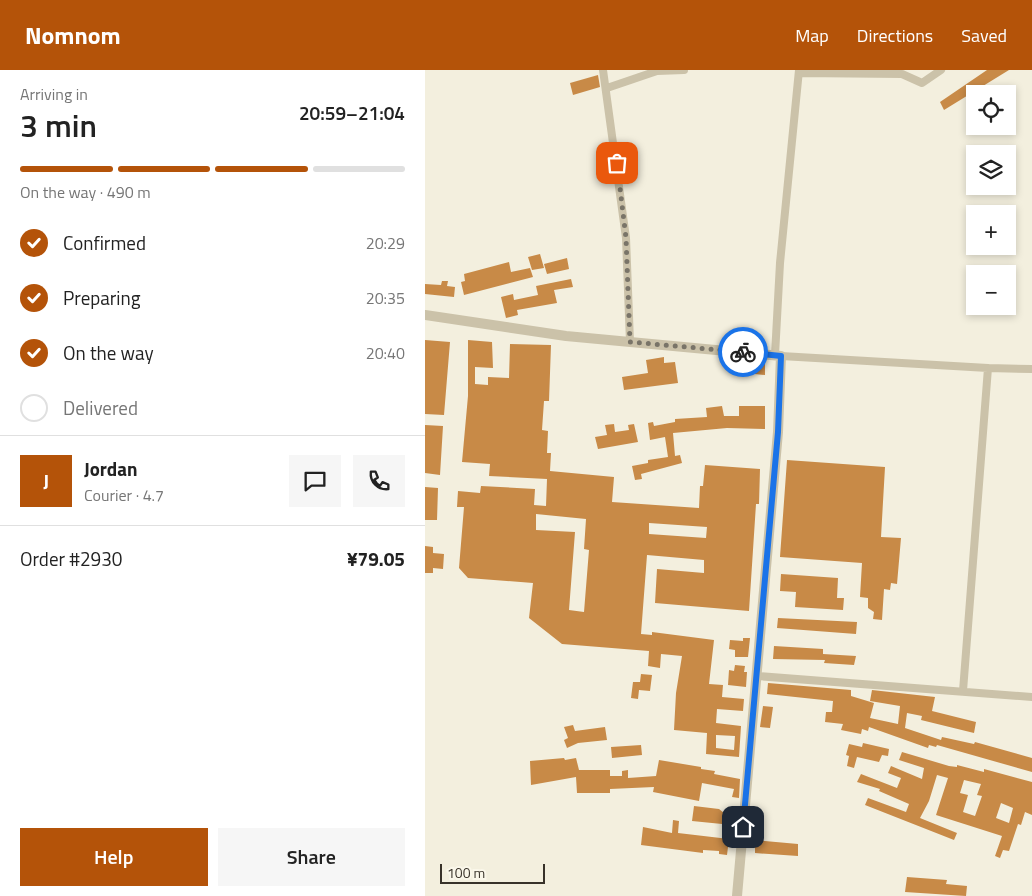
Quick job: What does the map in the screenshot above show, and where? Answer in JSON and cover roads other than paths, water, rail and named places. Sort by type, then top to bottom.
[{"type":"street","points":[[603,70],[607,88],[626,238],[630,342]]},
{"type":"street","points":[[607,88],[657,71],[684,70]]},
{"type":"street","points":[[737,896],[778,432],[780,262],[799,71],[902,74],[922,83],[941,70]]},
{"type":"street","points":[[425,315],[566,336],[778,356],[1032,369]]},
{"type":"street","points":[[963,691],[988,368]]},
{"type":"street","points":[[757,676],[1032,697]]}]
